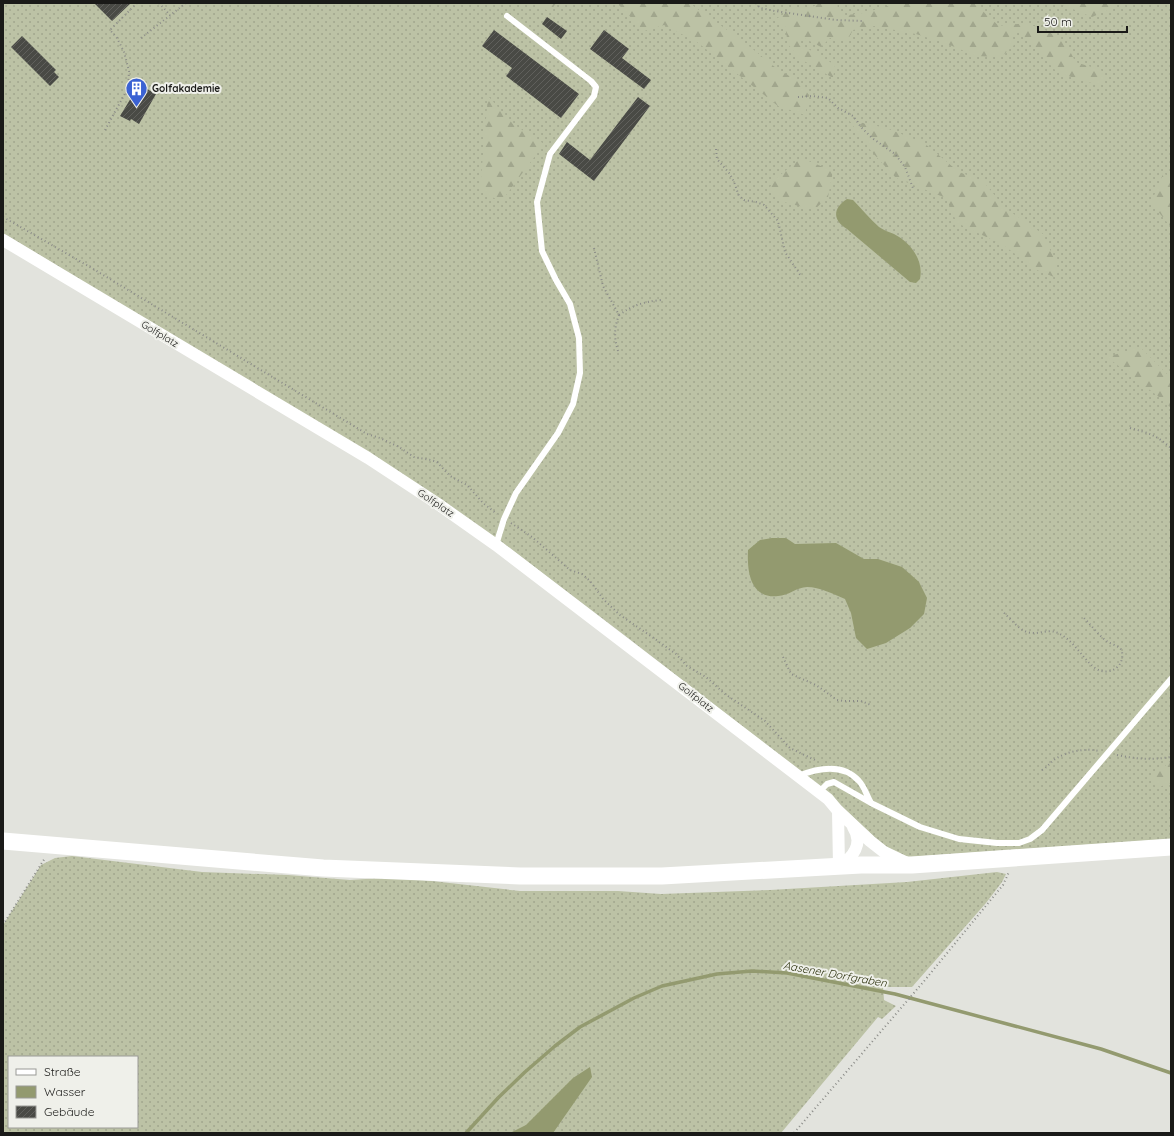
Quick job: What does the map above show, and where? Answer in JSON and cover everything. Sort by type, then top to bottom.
[{"type":"street","name":"Golfplatz","points":[[3,240],[368,458],[438,504],[496,545],[828,799],[850,823],[884,852],[912,865]]},
{"type":"street","points":[[838,811],[839,866]]},
{"type":"street","points":[[839,866],[850,858],[857,847],[858,837],[856,830],[850,823]]},
{"type":"street","points":[[3,841],[323,868],[520,876],[662,876],[839,866],[912,865],[1171,847]]},
{"type":"lane","points":[[496,545],[504,519],[516,493],[558,433],[573,404],[580,373],[579,338],[570,304],[542,251],[537,202],[550,154],[594,96],[596,87],[591,81],[507,16]]},
{"type":"lane","points":[[818,792],[827,784],[834,782],[871,803],[920,827],[959,839],[997,844],[1019,843],[1030,839],[1042,830],[1171,679]]},
{"type":"lane","points":[[798,776],[812,771],[830,768],[848,771],[860,781],[871,803]]},
{"type":"path","points":[[105,130],[128,88],[129,71],[124,52],[117,38],[110,30],[137,3]]},
{"type":"path","points":[[159,3],[170,15]]},
{"type":"path","points":[[141,38],[186,3]]},
{"type":"path","points":[[756,3],[760,8],[775,11],[836,20],[863,20]]},
{"type":"path","points":[[798,97],[812,96],[828,98],[838,108],[853,116],[872,138],[895,154],[905,166],[913,188]]},
{"type":"path","points":[[716,149],[716,159],[730,174],[739,196],[744,200],[764,205],[778,221],[785,252],[801,276]]},
{"type":"path","points":[[594,248],[603,286],[619,315]]},
{"type":"path","points":[[618,351],[615,341],[615,327],[619,315],[637,304],[661,300]]},
{"type":"path","points":[[1130,428],[1151,433],[1171,448]]},
{"type":"path","points":[[1004,613],[1019,628],[1030,633],[1055,631],[1064,636],[1074,645],[1096,669],[1102,672],[1111,671],[1117,667],[1120,662],[1122,652],[1119,647],[1103,638],[1084,618]]},
{"type":"path","points":[[783,657],[791,674],[816,685],[837,700],[844,702],[861,701],[871,705]]},
{"type":"path","points":[[3,925],[41,865]]},
{"type":"path","points":[[794,1133],[1003,885]]},
{"type":"green space","points":[[3,3],[1171,3],[1171,839],[908,857],[887,849],[827,792],[499,540],[3,233]]},
{"type":"green space","points":[[534,3],[556,3],[550,12]]},
{"type":"green space","points":[[617,3],[689,3],[744,42],[776,68],[798,81],[809,95],[805,115],[778,106],[697,42],[664,25],[644,31]]},
{"type":"green space","points":[[820,3],[837,3],[840,16],[863,13],[900,3],[974,3],[999,26],[1016,24],[1027,25],[1052,34],[1060,39],[1066,46],[1075,62],[1101,70],[1105,77],[1100,84],[1086,82],[1057,72],[1018,31],[1009,37],[1014,45],[1001,57],[976,56],[945,43],[916,34],[874,26],[853,30],[847,41],[830,38],[821,47],[802,37],[799,44],[835,65],[833,78],[799,58],[788,44],[785,26],[776,19],[795,7],[808,9]]},
{"type":"green space","points":[[1066,3],[1109,3],[1113,8],[1092,17],[1063,5]]},
{"type":"green space","points":[[488,96],[513,124],[544,144],[501,202],[480,190]]},
{"type":"green space","points":[[849,120],[886,128],[924,143],[959,172],[983,181],[1005,208],[1043,234],[1057,265],[1054,277],[1037,270],[1003,245],[957,223],[946,198],[896,178],[871,151]]},
{"type":"green space","points":[[801,158],[833,171],[828,197],[814,210],[784,202],[769,189],[774,180]]},
{"type":"green space","points":[[1163,174],[1171,176],[1171,227],[1151,203]]},
{"type":"green space","points":[[1140,347],[1169,376],[1171,376],[1171,408],[1107,357]]},
{"type":"green space","points":[[1171,759],[1171,783],[1156,788],[1151,777],[1170,762]]},
{"type":"green space","points":[[72,856],[202,872],[288,875],[350,880],[396,877],[520,891],[618,891],[661,894],[770,890],[907,882],[997,872],[1006,874],[1002,882],[986,903],[912,987],[883,987],[884,1000],[896,1006],[882,1019],[878,1017],[781,1133],[3,1133],[3,925],[41,865],[55,858]]},
{"type":"water","points":[[847,199],[853,200],[879,227],[900,237],[910,247],[920,265],[920,279],[916,283],[910,282],[839,222],[836,214],[837,210],[839,206]]},
{"type":"water","points":[[786,538],[795,544],[836,543],[864,559],[878,559],[902,567],[919,582],[927,598],[924,614],[910,628],[886,643],[867,649],[856,638],[851,613],[845,599],[812,587],[803,587],[782,596],[769,596],[761,593],[756,588],[752,582],[748,566],[748,550],[760,540]]},
{"type":"water","points":[[590,1067],[592,1077],[553,1133],[510,1133],[526,1125],[573,1078]]},
{"type":"building","points":[[94,3],[131,3],[112,21]]},
{"type":"building","points":[[547,17],[567,31],[561,39],[542,24]]},
{"type":"building","points":[[494,30],[579,94],[561,118],[506,76],[512,68],[482,46]]},
{"type":"building","points":[[604,30],[629,49],[622,58],[651,80],[644,89],[590,49]]},
{"type":"building","points":[[22,36],[56,70],[54,72],[59,77],[50,86],[11,47]]},
{"type":"building","name":"Golfakademie","points":[[142,86],[156,94],[139,124],[131,119],[130,121],[120,116],[131,98],[134,100]]},
{"type":"building","points":[[638,97],[650,106],[594,181],[559,154],[567,142],[590,160]]},
{"type":"waterway","name":"Aasener Dorfgraben","points":[[466,1133],[498,1098],[525,1072],[580,1027],[634,998],[662,986],[717,974],[752,971],[787,973],[895,994],[1101,1049],[1171,1073]]},
{"type":"place","name":"Golfakademie","points":[[136,108]]}]
